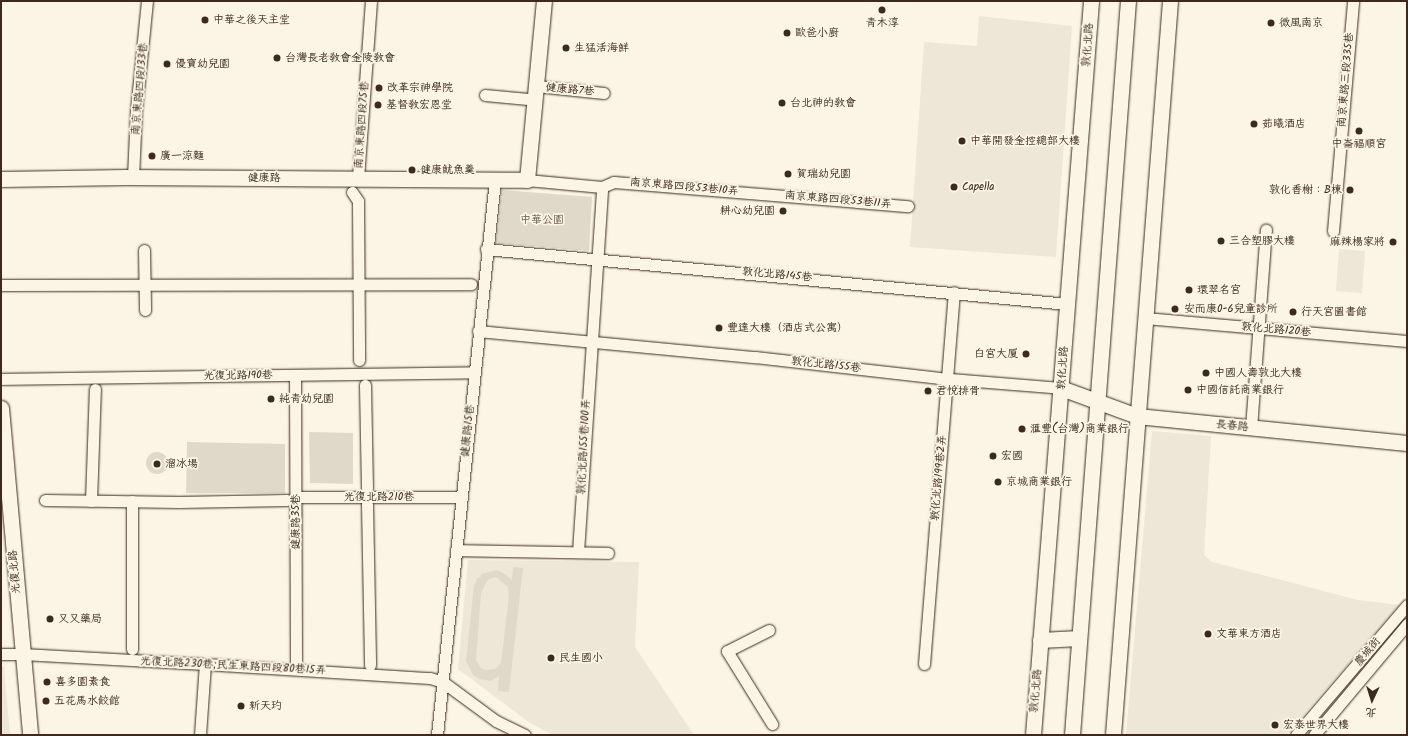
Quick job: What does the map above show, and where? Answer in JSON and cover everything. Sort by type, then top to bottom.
[{"type":"main road","points":[[527,180],[544,1]]},
{"type":"main road","name":"敦化北路","points":[[1032,735],[1068,304],[1091,1]]},
{"type":"main road","points":[[1072,735],[1128,1]]},
{"type":"main road","points":[[1113,735],[1170,1]]},
{"type":"main road","name":"健康路","points":[[1,179],[133,177],[527,180]]},
{"type":"main road","name":"長春路","points":[[1061,388],[1137,416],[1407,443]]},
{"type":"main road","name":"光復北路","points":[[1,408],[30,735]]},
{"type":"main road","points":[[1040,640],[1079,638]]},
{"type":"street","name":"南京東路四段133巷","points":[[133,177],[136,111],[147,1]]},
{"type":"street","name":"南京東路四段75巷","points":[[358,178],[371,1]]},
{"type":"street","name":"南京東路三段335巷","points":[[1333,231],[1354,1]]},
{"type":"street","name":"健康路7巷","points":[[536,86],[604,93]]},
{"type":"street","points":[[485,95],[528,100]]},
{"type":"street","name":"健康路15巷","points":[[437,735],[486,249],[495,179]]},
{"type":"street","name":"健康路","points":[[527,180],[602,187]]},
{"type":"street","name":"南京東路四段53巷10弄","points":[[602,187],[614,182],[768,194]]},
{"type":"street","points":[[591,342],[602,187]]},
{"type":"street","points":[[352,192],[358,201],[359,360]]},
{"type":"street","name":"南京東路四段53巷11弄","points":[[768,194],[908,206]]},
{"type":"street","points":[[1251,428],[1266,230]]},
{"type":"street","name":"敦化北路145巷","points":[[486,249],[954,292],[1068,304]]},
{"type":"street","points":[[144,250],[145,310]]},
{"type":"street","points":[[1,285],[471,284]]},
{"type":"street","name":"敦化北路199巷2弄","points":[[924,664],[954,292]]},
{"type":"street","name":"敦化北路120巷","points":[[1145,318],[1407,341]]},
{"type":"street","name":"敦化北路155巷","points":[[478,331],[1061,388]]},
{"type":"street","name":"敦化北路155巷100弄","points":[[578,552],[591,342]]},
{"type":"street","name":"光復北路190巷","points":[[1,379],[474,372]]},
{"type":"street","name":"健康路35巷","points":[[295,375],[292,498],[296,669]]},
{"type":"street","points":[[365,385],[367,488]]},
{"type":"street","points":[[92,501],[95,389]]},
{"type":"street","name":"光復北路210巷","points":[[45,500],[132,501],[462,497]]},
{"type":"street","points":[[132,501],[132,649]]},
{"type":"street","points":[[367,504],[370,664]]},
{"type":"street","points":[[456,550],[578,552],[608,554]]},
{"type":"street","name":"慶城街","points":[[1296,735],[1407,605]]},
{"type":"street","name":"慶城街","points":[[1314,735],[1407,624]]},
{"type":"street","points":[[769,630],[727,652],[772,724]]},
{"type":"street","name":"光復北路230巷;民生東路四段80巷15弄","points":[[1,654],[296,669],[422,678],[443,682]]},
{"type":"street","points":[[200,735],[205,664]]},
{"type":"street","points":[[443,682],[496,720],[525,735]]},
{"type":"shaded area","points":[[979,16],[1072,26],[1056,257],[910,247],[924,42],[977,46]]},
{"type":"shaded area","points":[[1339,249],[1365,251],[1362,293],[1336,291]]},
{"type":"shaded area","points":[[1152,431],[1211,436],[1204,555],[1212,562],[1358,600],[1400,605],[1286,735],[1126,735]]},
{"type":"shaded area","name":"民生國小","points":[[468,560],[639,562],[635,647],[694,735],[553,735],[530,723],[458,669]]},
{"type":"shaded area","points":[[1,667],[4,667],[10,735],[1,735]]},
{"type":"green space","name":"中華公園","points":[[502,190],[592,197],[589,251],[496,243]]},
{"type":"green space","points":[[309,432],[353,433],[353,484],[310,483]]},
{"type":"green space","points":[[187,442],[285,444],[285,493],[186,493]]},
{"type":"green space","name":"溜冰場","points":[[153,452],[161,452],[168,459],[168,467],[161,474],[153,474],[146,467],[146,459]]},
{"type":"green space","points":[[513,567],[523,568],[509,692],[498,691],[499,676],[491,681],[479,679],[473,675],[466,661],[474,586],[477,579],[482,574],[496,570],[502,572],[512,580]],"holes":[[[496,577],[508,587],[509,595],[501,663],[495,669],[486,670],[481,668],[476,660],[481,593],[489,579]]]},
{"type":"place","name":"青木淳","points":[[882,10]]},
{"type":"place","name":"中華之後天主堂","points":[[205,20]]},
{"type":"place","name":"微風南京","points":[[1271,23]]},
{"type":"place","name":"歐爸小廚","points":[[787,33]]},
{"type":"place","name":"生猛活海鮮","points":[[566,48]]},
{"type":"place","name":"台灣長老教會金陵教會","points":[[277,58]]},
{"type":"place","name":"優寶幼兒園","points":[[167,64]]},
{"type":"place","name":"改革宗神學院","points":[[379,88]]},
{"type":"place","name":"台北神的教會","points":[[782,103]]},
{"type":"place","name":"基督教宏恩堂","points":[[378,105]]},
{"type":"place","name":"茹曦酒店","points":[[1254,124]]},
{"type":"place","name":"中崙福順宮","points":[[1359,131]]},
{"type":"place","name":"中華開發金控總部大樓","points":[[962,141]]},
{"type":"place","name":"廣一涼麵","points":[[152,156]]},
{"type":"place","name":"健康魷魚羹","points":[[412,170]]},
{"type":"place","name":"賀瑞幼兒園","points":[[788,174]]},
{"type":"place","name":"Capella","points":[[954,187]]},
{"type":"place","name":"敦化香榭：B棟","points":[[1350,190]]},
{"type":"place","name":"耕心幼兒園","points":[[783,211]]},
{"type":"place","name":"三合塑膠大樓","points":[[1221,241]]},
{"type":"place","name":"麻辣楊家將","points":[[1393,242]]},
{"type":"place","name":"環翠名宮","points":[[1189,290]]},
{"type":"place","name":"安而康0-6兒童診所","points":[[1175,309]]},
{"type":"place","name":"行天宮圖書館","points":[[1293,312]]},
{"type":"place","name":"豐達大樓（酒店式公寓）","points":[[719,328]]},
{"type":"place","name":"白宫大厦","points":[[1026,354]]},
{"type":"place","name":"中國人壽敦北大樓","points":[[1206,373]]},
{"type":"place","name":"中國信託商業銀行","points":[[1188,390]]},
{"type":"place","name":"君悅排骨","points":[[928,391]]},
{"type":"place","name":"純青幼兒園","points":[[271,399]]},
{"type":"place","name":"滙豐(台灣)商業銀行","points":[[1022,429]]},
{"type":"place","name":"宏國","points":[[993,456]]},
{"type":"place","name":"溜冰場","points":[[157,464]]},
{"type":"place","name":"京城商業銀行","points":[[998,482]]},
{"type":"place","name":"又又藥局","points":[[50,619]]},
{"type":"place","name":"文華東方酒店","points":[[1208,634]]},
{"type":"place","name":"民生國小","points":[[551,658]]},
{"type":"place","name":"喜多園素食","points":[[47,682]]},
{"type":"place","name":"五花馬水餃館","points":[[46,701]]},
{"type":"place","name":"新天玓","points":[[241,706]]},
{"type":"place","name":"宏泰世界大樓","points":[[1275,725]]}]
